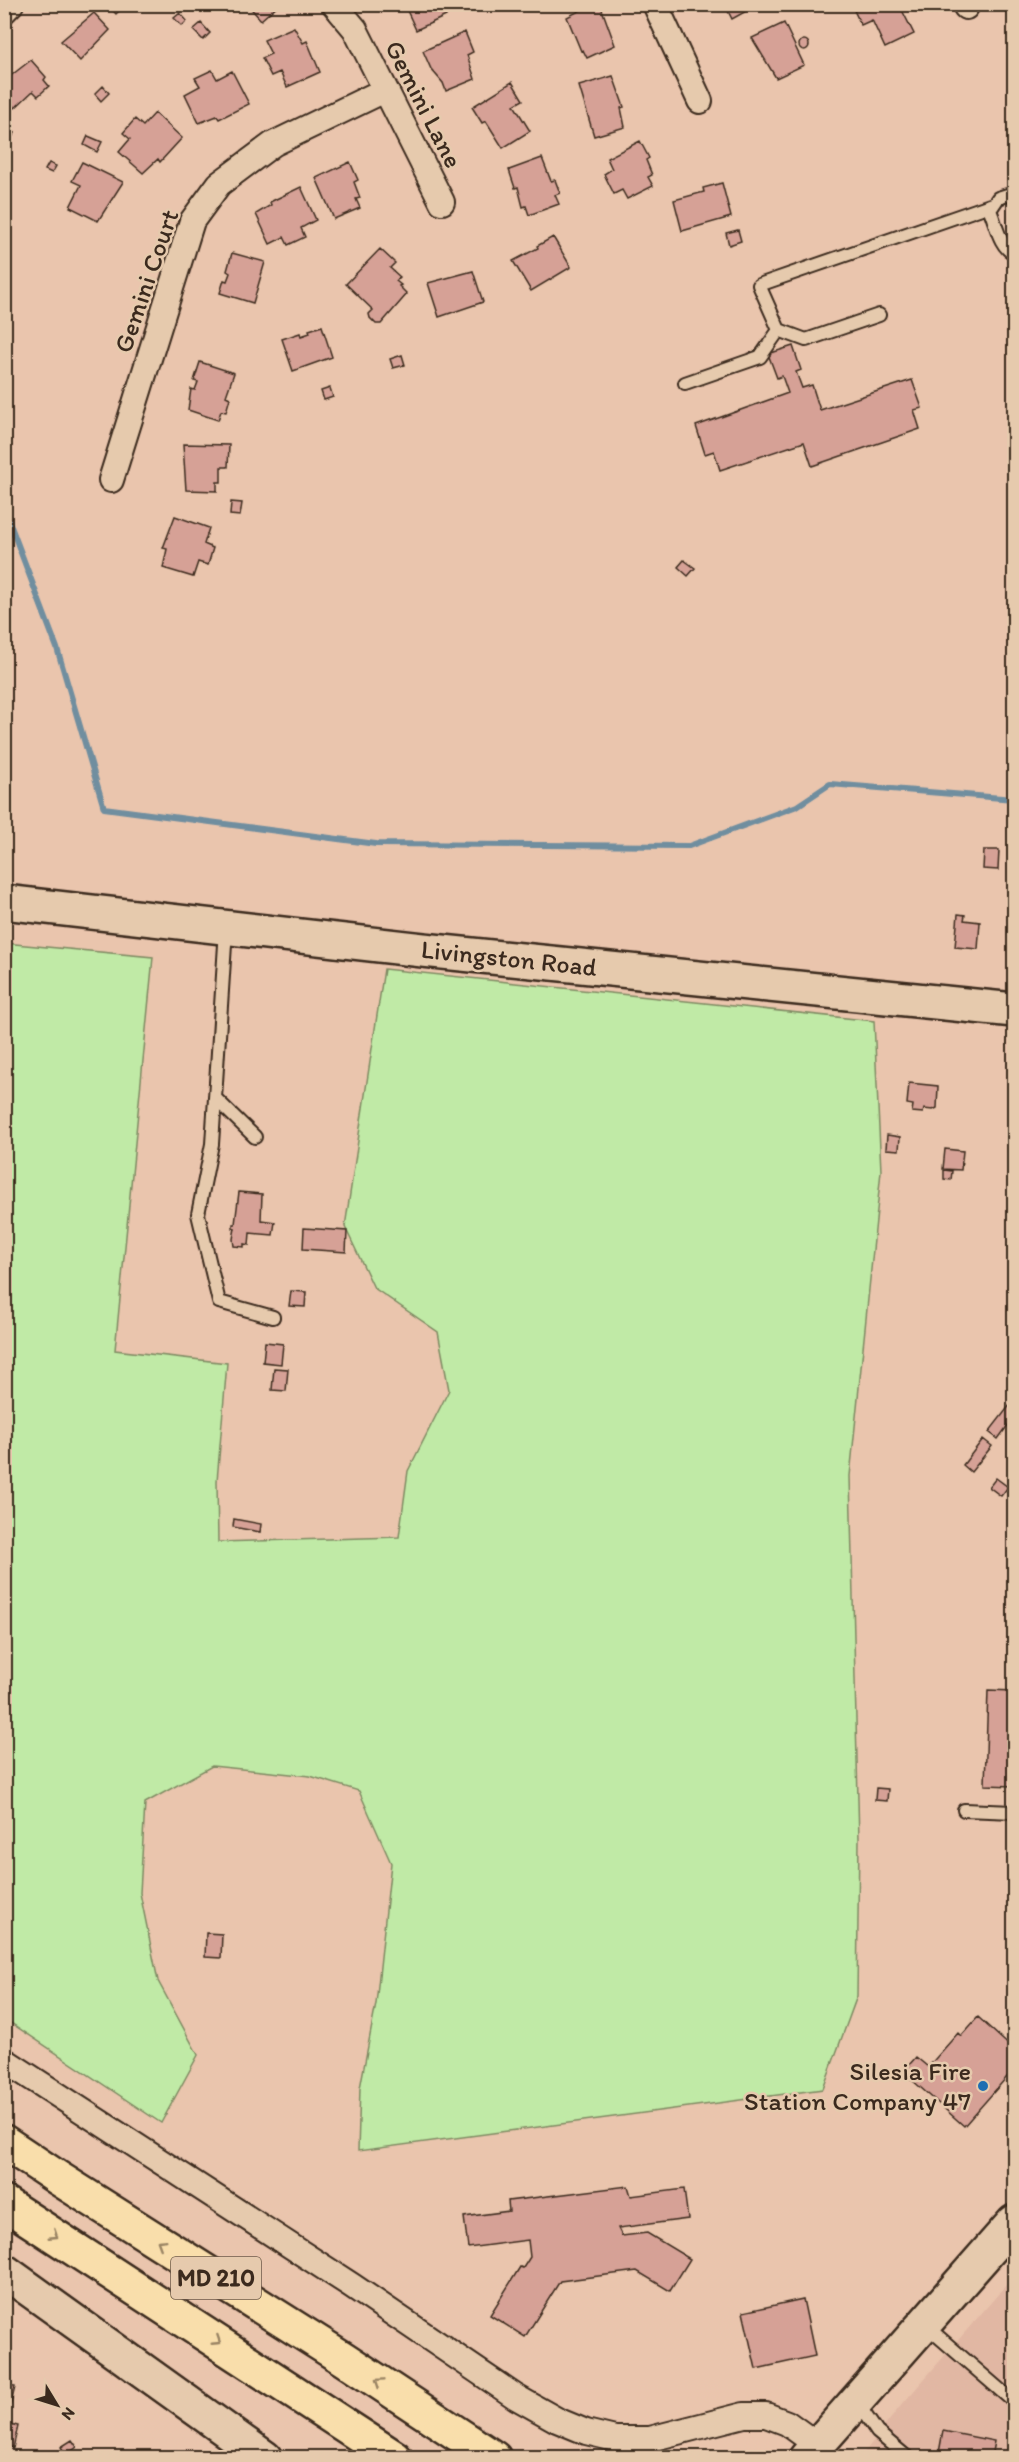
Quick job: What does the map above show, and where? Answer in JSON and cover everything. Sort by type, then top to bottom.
[{"type":"highway","name":"MD 210","points":[[4,2142],[494,2457]]},
{"type":"highway","name":"MD 210","points":[[4,2203],[395,2457]]},
{"type":"main road","name":"Livingston Road","points":[[4,902],[226,928],[1014,1010]]},
{"type":"main road","points":[[815,2453],[856,2400],[1014,2222]]},
{"type":"main road","points":[[4,2271],[266,2457]]},
{"type":"street","points":[[4,10],[11,4]]},
{"type":"street","name":"Gemini Lane","points":[[334,4],[355,29],[442,202]]},
{"type":"street","points":[[655,4],[700,101]]},
{"type":"street","name":"Gemini Court","points":[[111,480],[192,221],[219,184],[273,144],[386,90]]},
{"type":"street","points":[[4,2060],[351,2285],[516,2397],[557,2420],[586,2432],[615,2439],[650,2439],[744,2415],[766,2415],[787,2423],[815,2453]]},
{"type":"lane","points":[[1014,193],[998,198],[990,210],[1004,245],[1014,254]]},
{"type":"lane","points":[[879,315],[806,340],[778,330],[759,285],[993,204]]},
{"type":"lane","points":[[685,383],[760,357],[778,330]]},
{"type":"lane","points":[[226,928],[212,1144],[198,1214],[219,1302],[273,1317]]},
{"type":"lane","points":[[215,1098],[255,1137]]},
{"type":"lane","points":[[964,1810],[1014,1812]]},
{"type":"lane","points":[[924,2324],[1014,2402]]},
{"type":"lane","points":[[856,2400],[877,2432],[908,2457]]},
{"type":"shaded area","points":[[1014,2276],[1014,2457],[860,2458],[899,2408]]},
{"type":"green space","points":[[4,943],[153,957],[115,1350],[227,1363],[217,1481],[218,1542],[399,1537],[408,1471],[449,1390],[438,1332],[374,1288],[345,1227],[384,969],[874,1021],[881,1171],[850,1476],[859,1840],[857,1996],[823,2089],[358,2151],[360,2088],[376,2004],[391,1863],[359,1791],[310,1776],[212,1766],[145,1803],[140,1893],[158,1981],[198,2055],[161,2123],[5,2019]]},
{"type":"building","points":[[107,4],[126,4],[116,14]]},
{"type":"building","points":[[247,4],[279,4],[261,20]]},
{"type":"building","points":[[404,4],[451,4],[453,9],[445,13],[446,16],[416,30]]},
{"type":"building","points":[[593,4],[600,4],[615,45],[587,58],[583,50],[581,51],[567,17]]},
{"type":"building","points":[[729,4],[759,4],[732,19],[726,7]]},
{"type":"building","points":[[856,4],[903,4],[900,6],[914,34],[885,48],[872,20],[861,25],[852,6]]},
{"type":"building","points":[[94,13],[110,30],[80,61],[61,41]]},
{"type":"building","points":[[180,13],[187,21],[182,26],[174,18]]},
{"type":"building","points":[[201,23],[210,33],[203,40],[193,30]]},
{"type":"building","points":[[784,23],[804,65],[776,78],[752,38]]},
{"type":"building","points":[[294,27],[303,43],[307,41],[320,72],[287,87],[280,72],[271,76],[262,58],[271,54],[264,40]]},
{"type":"building","points":[[465,32],[473,52],[467,55],[475,79],[446,91],[443,83],[431,69],[423,51]]},
{"type":"building","points":[[804,40],[809,45],[804,50],[799,45]]},
{"type":"building","points":[[31,60],[46,77],[44,80],[49,86],[38,96],[33,91],[15,108],[4,96],[4,81]]},
{"type":"building","points":[[212,70],[217,79],[232,71],[249,104],[219,119],[217,116],[199,123],[185,94],[200,86],[195,78]]},
{"type":"building","points":[[613,76],[624,107],[621,108],[625,127],[594,136],[579,86]]},
{"type":"building","points":[[512,82],[523,100],[514,105],[530,131],[503,148],[486,121],[482,123],[472,107]]},
{"type":"building","points":[[103,86],[109,93],[101,101],[95,94]]},
{"type":"building","points":[[155,113],[182,138],[160,162],[158,159],[143,173],[119,152],[130,139],[123,133],[135,119],[143,126]]},
{"type":"building","points":[[4,125],[15,133],[4,148]]},
{"type":"building","points":[[88,136],[102,142],[97,152],[84,145]]},
{"type":"building","points":[[640,141],[649,158],[646,160],[652,175],[648,177],[653,186],[627,199],[622,190],[614,194],[604,174],[612,169],[607,158]]},
{"type":"building","points":[[542,158],[551,181],[555,180],[560,193],[555,195],[559,204],[529,215],[526,206],[523,207],[518,187],[515,188],[509,170]]},
{"type":"building","points":[[82,162],[123,182],[98,221],[70,207],[81,185],[72,181]]},
{"type":"building","points":[[350,162],[358,180],[354,182],[360,198],[356,199],[360,208],[334,219],[316,178]]},
{"type":"building","points":[[49,163],[56,166],[52,173],[45,170]]},
{"type":"building","points":[[722,183],[731,217],[682,231],[674,200],[704,192],[703,188]]},
{"type":"building","points":[[301,187],[316,220],[301,228],[305,237],[288,245],[284,237],[270,244],[256,214],[271,205],[270,202]]},
{"type":"building","points":[[738,230],[741,241],[729,245],[726,233]]},
{"type":"building","points":[[553,237],[571,267],[531,291],[513,261]]},
{"type":"building","points":[[380,249],[395,263],[390,268],[400,277],[396,281],[407,294],[381,324],[376,324],[369,314],[373,310],[346,284]]},
{"type":"building","points":[[232,253],[265,262],[253,303],[220,293],[224,280],[227,281],[230,273],[227,271]]},
{"type":"building","points":[[473,271],[483,302],[439,317],[428,283]]},
{"type":"building","points":[[322,326],[332,357],[293,371],[282,339],[300,333],[301,336],[310,333],[309,330]]},
{"type":"building","points":[[793,346],[801,370],[796,372],[802,388],[812,385],[820,410],[912,380],[922,408],[914,410],[920,429],[812,466],[804,442],[720,470],[714,451],[705,454],[696,426],[788,393],[782,376],[777,378],[768,354]]},
{"type":"building","points":[[402,355],[405,365],[393,368],[390,359]]},
{"type":"building","points":[[200,362],[234,373],[226,396],[230,398],[226,412],[221,411],[218,420],[188,410],[191,389],[195,390],[198,382],[194,381]]},
{"type":"building","points":[[330,388],[333,397],[324,400],[321,391]]},
{"type":"building","points":[[183,444],[229,445],[228,467],[221,467],[221,482],[217,482],[217,491],[186,490]]},
{"type":"building","points":[[231,502],[242,503],[240,516],[230,515]]},
{"type":"building","points":[[175,516],[209,528],[204,544],[213,548],[208,565],[198,562],[193,577],[163,568],[167,549],[163,548]]},
{"type":"building","points":[[684,560],[695,568],[688,576],[678,567]]},
{"type":"building","points":[[984,850],[999,850],[998,870],[983,869]]},
{"type":"building","points":[[958,914],[965,915],[964,920],[980,922],[978,949],[955,947]]},
{"type":"building","points":[[909,1083],[938,1086],[937,1108],[924,1109],[923,1113],[912,1112],[913,1105],[907,1104]]},
{"type":"building","points":[[887,1135],[900,1137],[899,1150],[886,1149]]},
{"type":"building","points":[[945,1149],[963,1151],[961,1170],[943,1169]]},
{"type":"building","points":[[944,1170],[952,1171],[951,1180],[944,1179]]},
{"type":"building","points":[[239,1192],[262,1194],[261,1220],[275,1222],[273,1235],[250,1233],[249,1245],[244,1244],[244,1247],[234,1246],[233,1239],[235,1228],[233,1224],[235,1224]]},
{"type":"building","points":[[304,1228],[347,1231],[346,1252],[303,1249]]},
{"type":"building","points":[[291,1291],[306,1292],[305,1307],[289,1306]]},
{"type":"building","points":[[265,1342],[283,1344],[281,1364],[263,1362]]},
{"type":"building","points":[[274,1368],[288,1369],[286,1391],[272,1390]]},
{"type":"building","points":[[1010,1405],[1014,1408],[1014,1417],[998,1439],[989,1432]]},
{"type":"building","points":[[983,1439],[992,1446],[971,1472],[963,1465]]},
{"type":"building","points":[[996,1478],[1008,1487],[1001,1496],[989,1487]]},
{"type":"building","points":[[234,1519],[261,1524],[260,1532],[233,1527]]},
{"type":"building","points":[[988,1690],[1014,1691],[1014,1786],[985,1785]]},
{"type":"building","points":[[876,1788],[888,1789],[887,1801],[875,1800]]},
{"type":"building","points":[[206,1933],[222,1934],[221,1958],[205,1957]]},
{"type":"building","points":[[978,2017],[1014,2050],[1014,2069],[964,2126],[903,2072],[916,2057],[928,2067],[958,2033],[961,2036]]},
{"type":"building","points":[[628,2186],[631,2196],[684,2189],[688,2219],[618,2228],[622,2236],[647,2233],[690,2259],[670,2291],[637,2271],[560,2281],[525,2337],[490,2315],[520,2267],[523,2268],[530,2257],[528,2240],[468,2248],[464,2217],[509,2211],[508,2201]]},
{"type":"building","points":[[803,2299],[815,2356],[756,2369],[743,2312]]},
{"type":"building","points":[[4,2385],[15,2387],[6,2423],[18,2426],[13,2448],[4,2445]]},
{"type":"building","points":[[943,2431],[994,2441],[991,2458],[938,2458]]},
{"type":"building","points":[[72,2440],[77,2447],[66,2455],[61,2447]]},
{"type":"waterway","points":[[4,508],[57,648],[104,808],[376,844],[689,846],[797,806],[830,784],[1014,799]]},
{"type":"place","name":"Silesia Fire Station Company 47","points":[[983,2086]]}]
